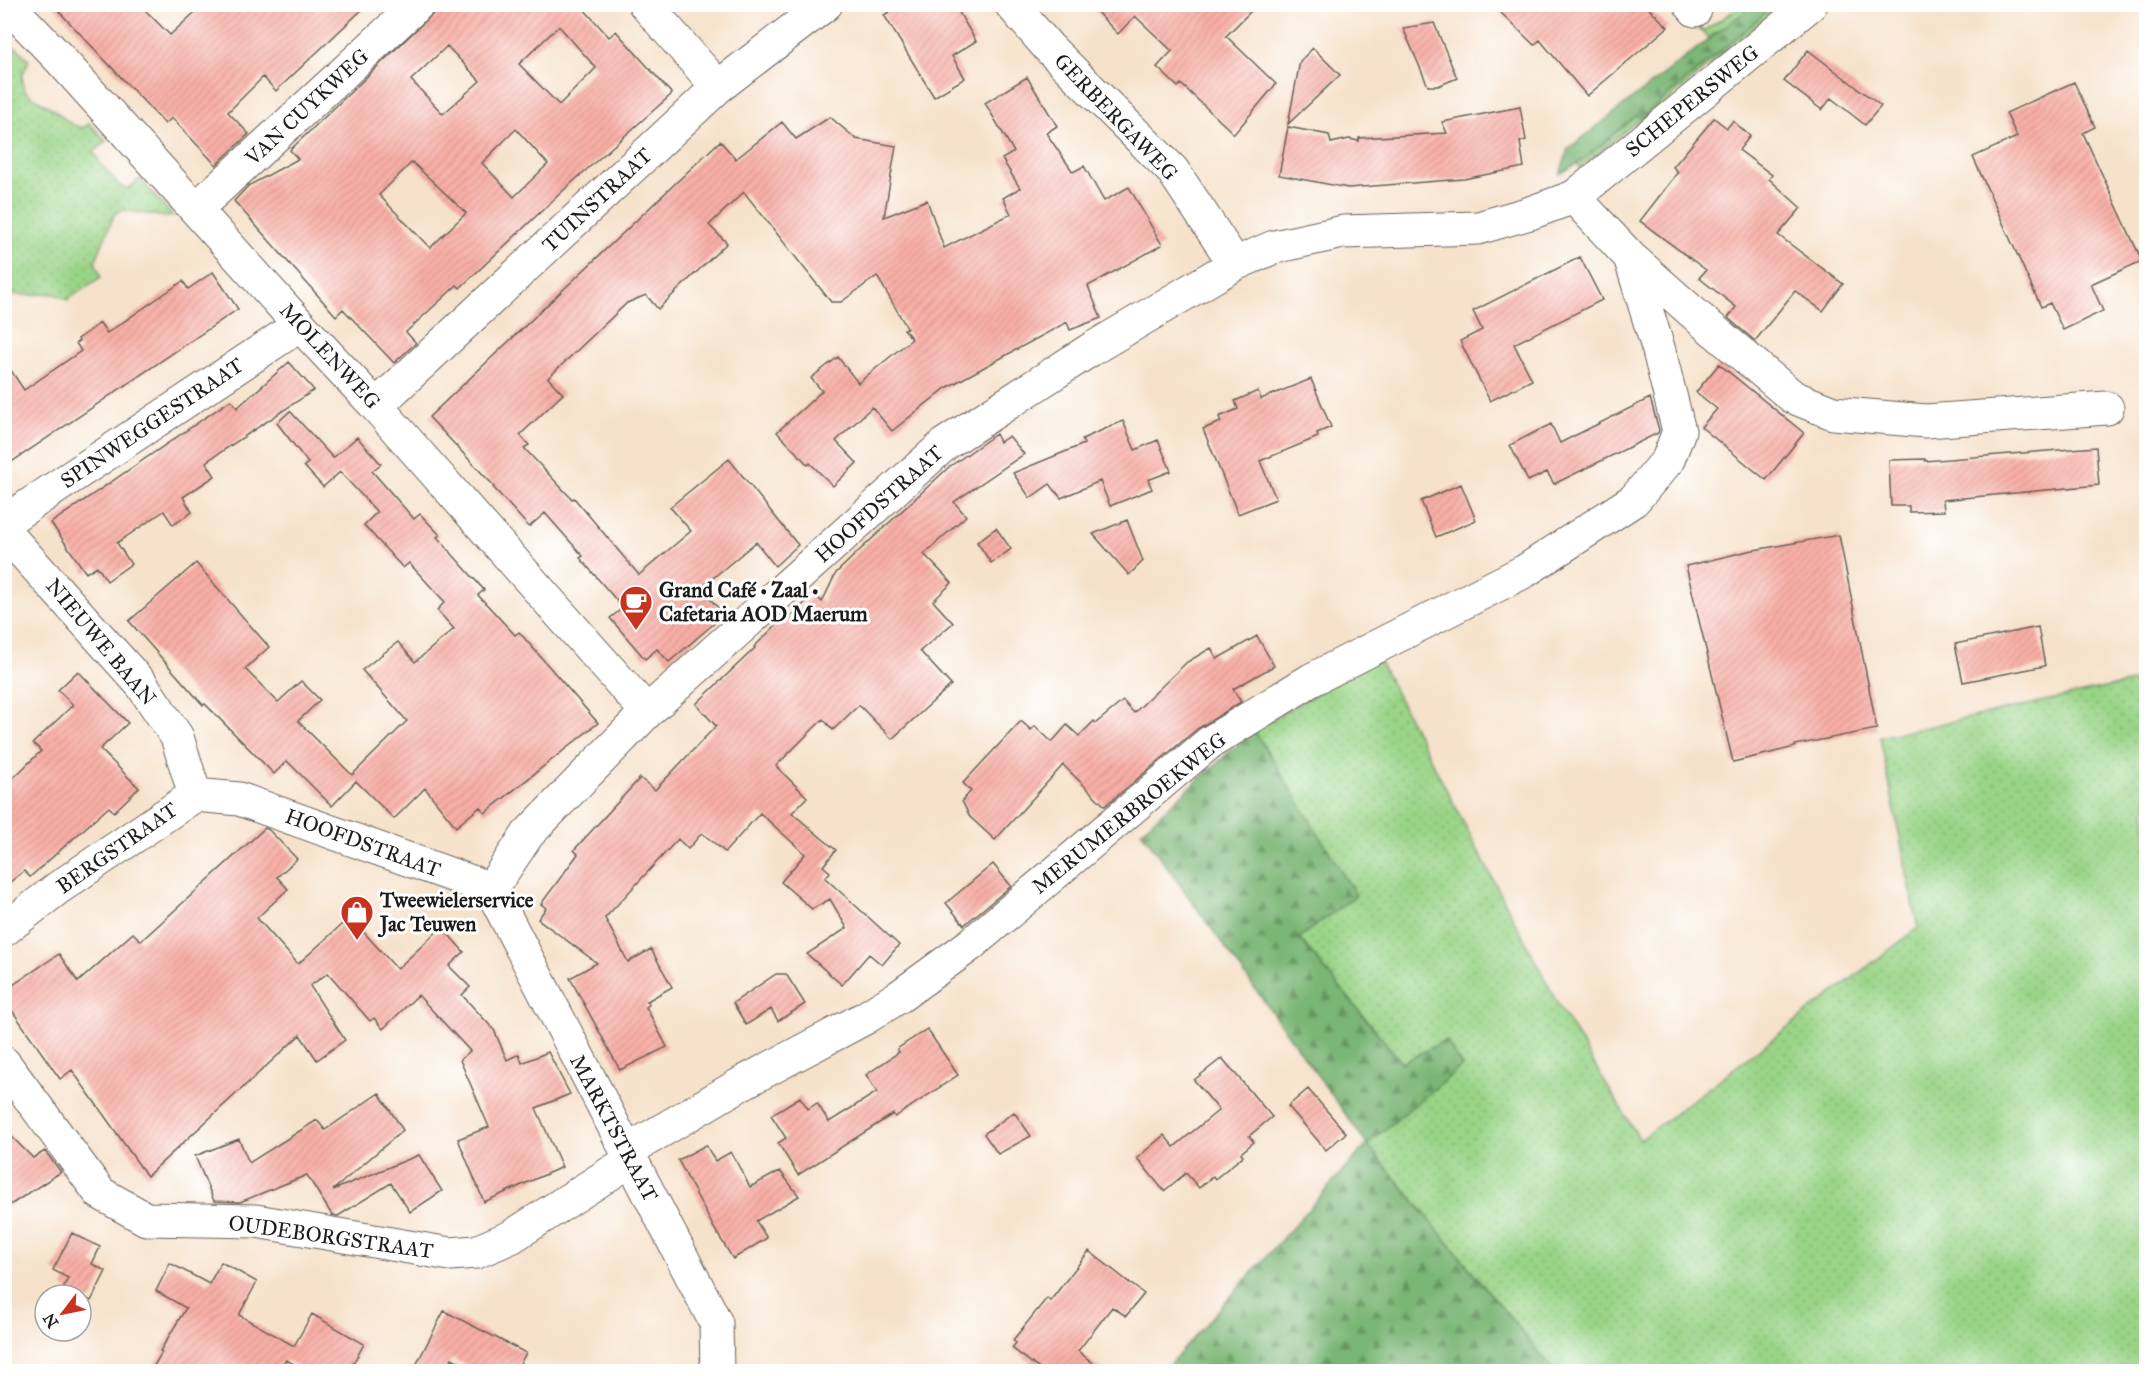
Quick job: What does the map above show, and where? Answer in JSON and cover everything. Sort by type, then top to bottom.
[{"type":"street","name":"VAN CUYKWEG","points":[[196,209],[418,4]]},
{"type":"street","points":[[645,4],[718,87]]},
{"type":"street","name":"TUINSTRAAT","points":[[376,406],[718,87],[826,4]]},
{"type":"street","name":"GERBERGAWEG","points":[[1011,4],[1049,48],[1173,171],[1235,264]]},
{"type":"street","name":"SCHEPERSWEG","points":[[1574,197],[1811,4]]},
{"type":"street","name":"MOLENWEG","points":[[7,5],[66,65],[376,406],[647,712]]},
{"type":"street","name":"HOOFDSTRAAT","points":[[239,799],[491,889],[528,834],[647,712],[945,444],[1090,350],[1235,264],[1274,247],[1343,232],[1478,228],[1574,197]]},
{"type":"street","name":"MERUMERBROEKWEG","points":[[1574,197],[1630,257],[1698,318],[1793,397],[1833,413],[1926,421],[2107,408]]},
{"type":"street","name":"MERUMERBROEKWEG","points":[[629,1155],[746,1081],[865,1018],[900,996],[970,945],[1209,743],[1311,680],[1526,571],[1634,500],[1668,460],[1679,431],[1659,351],[1630,257]]},
{"type":"street","name":"SPINWEGGESTRAAT","points":[[4,522],[300,325]]},
{"type":"street","name":"NIEUWE BAAN","points":[[4,531],[142,685],[177,737],[195,795]]},
{"type":"street","name":"BERGSTRAAT","points":[[4,930],[58,888],[195,795],[239,799]]},
{"type":"street","name":"MARKTSTRAAT","points":[[491,889],[716,1323],[717,1371]]},
{"type":"street","name":"OUDEBORGSTRAAT","points":[[4,1063],[100,1193],[146,1219],[256,1221],[450,1254],[476,1252],[511,1237],[629,1155]]},
{"type":"green space","points":[[1754,4],[1775,5],[1640,119],[1636,116],[1583,160],[1560,174],[1568,149]]},
{"type":"green space","points":[[1743,5],[1754,5],[1708,39],[1696,25],[1701,25],[1702,30],[1705,30]]},
{"type":"green space","points":[[1775,5],[1783,5],[1737,41],[1641,124],[1637,121],[1580,168],[1577,163],[1637,115],[1640,119]]},
{"type":"green space","points":[[4,43],[17,48],[29,60],[22,76],[24,90],[74,125],[85,127],[89,123],[106,141],[94,152],[101,165],[122,188],[129,188],[140,179],[173,216],[166,217],[123,210],[115,213],[95,262],[101,277],[67,300],[48,293],[5,295]]},
{"type":"green space","points":[[1378,658],[1560,1008],[1640,1140],[1918,928],[1880,737],[2146,679],[2146,1371],[1554,1371],[1367,1144],[1446,1040],[1403,1064],[1299,938],[1254,730]]},
{"type":"green space","points":[[1254,730],[1356,895],[1299,938],[1402,1063],[1446,1040],[1462,1066],[1367,1144],[1141,831]]},
{"type":"green space","points":[[1367,1144],[1554,1371],[1164,1371]]},
{"type":"building","points":[[52,4],[139,4],[170,35],[204,4],[368,4],[276,91],[263,77],[228,112],[249,134],[216,165],[172,118],[165,124]]},
{"type":"building","points":[[443,4],[582,4],[581,6],[609,37],[616,31],[672,94],[567,187],[460,288],[457,285],[406,332],[416,343],[394,363],[343,309],[336,316],[234,201],[248,186],[298,159],[290,150]],"holes":[[[559,26],[596,68],[559,105],[519,64]],[[447,46],[480,81],[443,114],[411,80]],[[516,129],[548,164],[514,197],[482,163]],[[412,162],[466,213],[430,248],[379,195]]]},
{"type":"building","points":[[902,4],[954,4],[976,41],[952,56],[965,78],[934,97],[884,15]]},
{"type":"building","points":[[1089,4],[1258,4],[1226,36],[1276,84],[1234,134],[1181,84],[1178,87],[1157,67],[1172,51],[1135,16],[1118,34]]},
{"type":"building","points":[[1492,4],[1644,4],[1668,27],[1587,96],[1540,40],[1534,45]]},
{"type":"building","points":[[1434,23],[1457,78],[1438,86],[1428,86],[1403,28]]},
{"type":"building","points":[[1313,48],[1340,75],[1288,124],[1300,61]]},
{"type":"building","points":[[1808,50],[1881,106],[1865,125],[1831,98],[1822,110],[1784,81]]},
{"type":"building","points":[[1027,77],[1057,126],[1046,133],[1073,172],[1084,166],[1104,201],[1129,187],[1162,245],[1088,286],[1101,318],[1070,330],[1067,322],[946,388],[892,431],[872,407],[836,441],[857,463],[833,486],[810,463],[808,465],[777,432],[822,391],[811,378],[838,357],[858,383],[912,339],[904,329],[907,328],[877,276],[841,302],[831,302],[744,192],[709,225],[727,243],[658,309],[646,295],[627,303],[548,378],[563,394],[520,435],[529,445],[524,448],[572,499],[574,498],[639,575],[691,531],[670,507],[729,459],[798,545],[775,566],[756,542],[701,588],[724,615],[669,662],[657,649],[645,659],[610,618],[623,608],[580,558],[583,556],[545,513],[529,527],[429,417],[720,141],[736,159],[782,122],[796,139],[830,117],[856,139],[896,146],[884,217],[927,200],[944,248],[1011,214],[1003,198],[1020,188],[1002,159],[1014,152],[985,103]]},
{"type":"building","points":[[2074,82],[2095,127],[2083,133],[2142,261],[2091,284],[2103,311],[2063,330],[2050,303],[2041,307],[1973,157],[2017,137],[2006,113]]},
{"type":"building","points":[[1520,107],[1526,140],[1520,142],[1524,167],[1464,179],[1348,188],[1279,175],[1288,127],[1329,135],[1331,143],[1349,139],[1359,141],[1359,138],[1447,133],[1442,122]]},
{"type":"building","points":[[1714,118],[1727,128],[1733,121],[1750,136],[1739,150],[1772,175],[1769,179],[1801,208],[1778,235],[1843,284],[1823,311],[1795,291],[1755,341],[1728,318],[1736,307],[1699,278],[1706,270],[1640,221],[1678,172],[1673,167]]},
{"type":"building","points":[[1580,257],[1602,300],[1514,344],[1532,380],[1490,401],[1460,341],[1482,330],[1473,311]]},
{"type":"building","points":[[213,272],[238,309],[4,467],[4,360],[24,390],[81,351],[76,343],[78,339],[100,323],[107,333],[183,281],[188,289]]},
{"type":"building","points":[[289,362],[314,390],[206,462],[215,476],[183,497],[192,512],[173,525],[164,511],[117,543],[131,564],[107,581],[97,566],[86,573],[51,523],[231,400],[237,408]]},
{"type":"building","points":[[1719,364],[1804,433],[1766,480],[1701,427],[1717,409],[1696,392]]},
{"type":"building","points":[[1311,379],[1331,427],[1317,433],[1318,437],[1260,461],[1276,499],[1238,514],[1203,429],[1221,422],[1219,417],[1238,409],[1235,401],[1258,391],[1261,399]]},
{"type":"building","points":[[1650,398],[1658,433],[1554,484],[1547,472],[1528,481],[1510,445],[1551,424],[1560,443]]},
{"type":"building","points":[[290,411],[333,458],[357,437],[381,464],[372,471],[414,519],[420,514],[440,535],[437,537],[484,590],[478,595],[515,635],[519,632],[598,723],[485,813],[480,807],[456,827],[425,788],[394,819],[356,781],[332,806],[287,761],[274,774],[205,704],[203,705],[129,621],[196,563],[269,647],[245,669],[278,702],[301,681],[320,700],[298,721],[352,775],[407,721],[362,670],[398,642],[415,662],[454,629],[437,610],[445,602],[409,563],[403,568],[364,525],[377,512],[340,472],[323,487],[304,466],[308,463],[277,423]]},
{"type":"building","points":[[1123,421],[1135,450],[1158,440],[1171,471],[1148,480],[1152,489],[1110,506],[1100,481],[1061,498],[1050,484],[1030,498],[1013,473],[1084,444],[1082,439]]},
{"type":"building","points":[[996,434],[1000,442],[1009,436],[1024,454],[954,502],[966,516],[924,554],[952,583],[933,601],[953,623],[920,651],[951,685],[892,739],[859,705],[833,730],[823,719],[776,766],[807,797],[792,813],[836,850],[823,866],[830,872],[825,878],[899,945],[882,965],[869,954],[842,985],[807,954],[847,928],[830,899],[812,909],[781,882],[805,854],[760,813],[725,852],[702,833],[688,849],[678,839],[605,918],[628,962],[651,949],[672,987],[647,1001],[649,1005],[646,1007],[667,1047],[620,1070],[570,978],[597,963],[538,919],[546,908],[541,904],[578,854],[574,850],[640,778],[655,790],[716,726],[696,704],[781,620],[784,623],[814,594],[822,602],[836,573],[949,467]]},
{"type":"building","points":[[2096,447],[2099,485],[1943,500],[1944,511],[1909,512],[1909,506],[1891,506],[1889,460],[1925,459],[1925,461]]},
{"type":"building","points":[[1461,484],[1476,520],[1436,537],[1421,501]]},
{"type":"building","points":[[1127,520],[1143,561],[1129,575],[1093,534]]},
{"type":"building","points":[[996,528],[1011,549],[991,563],[977,542]]},
{"type":"building","points":[[1839,535],[1877,729],[1795,745],[1795,747],[1733,762],[1686,566],[1748,551]]},
{"type":"building","points":[[2038,627],[2045,666],[1963,682],[1955,644]]},
{"type":"building","points":[[1257,636],[1274,666],[1233,689],[1241,702],[1197,729],[1105,806],[1063,765],[995,840],[970,817],[962,801],[971,791],[963,783],[1021,721],[1031,730],[1035,726],[1052,742],[1067,725],[1079,736],[1094,721],[1096,723],[1123,701],[1134,713],[1187,662],[1211,648],[1217,659]]},
{"type":"building","points":[[78,671],[128,723],[100,749],[139,788],[114,812],[109,807],[30,877],[24,871],[4,887],[4,787],[41,751],[33,743],[73,705],[58,690]]},
{"type":"building","points":[[265,828],[297,859],[277,877],[288,889],[257,918],[298,964],[350,917],[397,969],[442,927],[464,952],[449,966],[470,987],[462,995],[494,1030],[507,1060],[519,1054],[522,1063],[548,1052],[570,1094],[536,1108],[562,1167],[484,1202],[458,1139],[489,1127],[460,1060],[470,1051],[418,995],[383,1029],[374,1018],[370,1021],[328,973],[310,986],[345,1040],[317,1060],[300,1035],[147,1176],[72,1070],[60,1079],[4,999],[4,991],[59,954],[78,982],[133,933],[141,941]]},
{"type":"building","points":[[993,864],[1011,886],[964,925],[946,903]]},
{"type":"building","points":[[776,974],[786,974],[805,1004],[778,1021],[771,1009],[746,1025],[733,1003]]},
{"type":"building","points":[[927,1029],[958,1075],[895,1117],[893,1114],[798,1175],[778,1143],[786,1138],[771,1115],[800,1097],[808,1109],[817,1103],[829,1122],[877,1092],[866,1075],[899,1052],[897,1049]]},
{"type":"building","points":[[1222,1058],[1272,1117],[1249,1136],[1254,1142],[1241,1153],[1243,1156],[1215,1179],[1213,1176],[1199,1188],[1186,1173],[1164,1191],[1137,1158],[1164,1135],[1174,1147],[1219,1110],[1194,1080]]},
{"type":"building","points":[[1308,1089],[1346,1133],[1326,1150],[1288,1106]]},
{"type":"building","points":[[379,1093],[403,1130],[333,1190],[419,1155],[442,1191],[410,1212],[391,1183],[338,1216],[332,1215],[307,1175],[240,1202],[214,1201],[195,1156],[239,1139],[249,1163],[317,1120],[325,1130]]},
{"type":"building","points":[[1014,1112],[1031,1136],[998,1154],[984,1134]]},
{"type":"building","points":[[4,1129],[33,1158],[45,1151],[61,1172],[4,1209]]},
{"type":"building","points":[[706,1145],[715,1161],[731,1152],[750,1187],[780,1171],[799,1196],[756,1221],[767,1238],[733,1259],[678,1160]]},
{"type":"building","points":[[72,1233],[100,1247],[92,1264],[106,1271],[93,1297],[93,1283],[66,1283],[68,1278],[53,1270]]},
{"type":"building","points":[[1089,1251],[1144,1294],[1126,1316],[1112,1307],[1078,1351],[1103,1371],[1042,1371],[1012,1348],[1016,1343],[1013,1340],[1047,1298],[1050,1301]]},
{"type":"building","points":[[221,1262],[257,1282],[239,1315],[294,1346],[312,1314],[364,1344],[349,1371],[308,1371],[286,1360],[280,1371],[151,1371],[162,1352],[160,1351],[186,1308],[156,1291],[170,1263],[209,1284]]},
{"type":"building","points":[[444,1311],[526,1353],[516,1371],[478,1371],[452,1358],[445,1371],[413,1371]]},
{"type":"place","name":"Grand Café • Zaal • Cafetaria AOD Maerum","points":[[636,631]]},
{"type":"place","name":"Tweewielerservice Jac Teuwen","points":[[357,941]]}]
